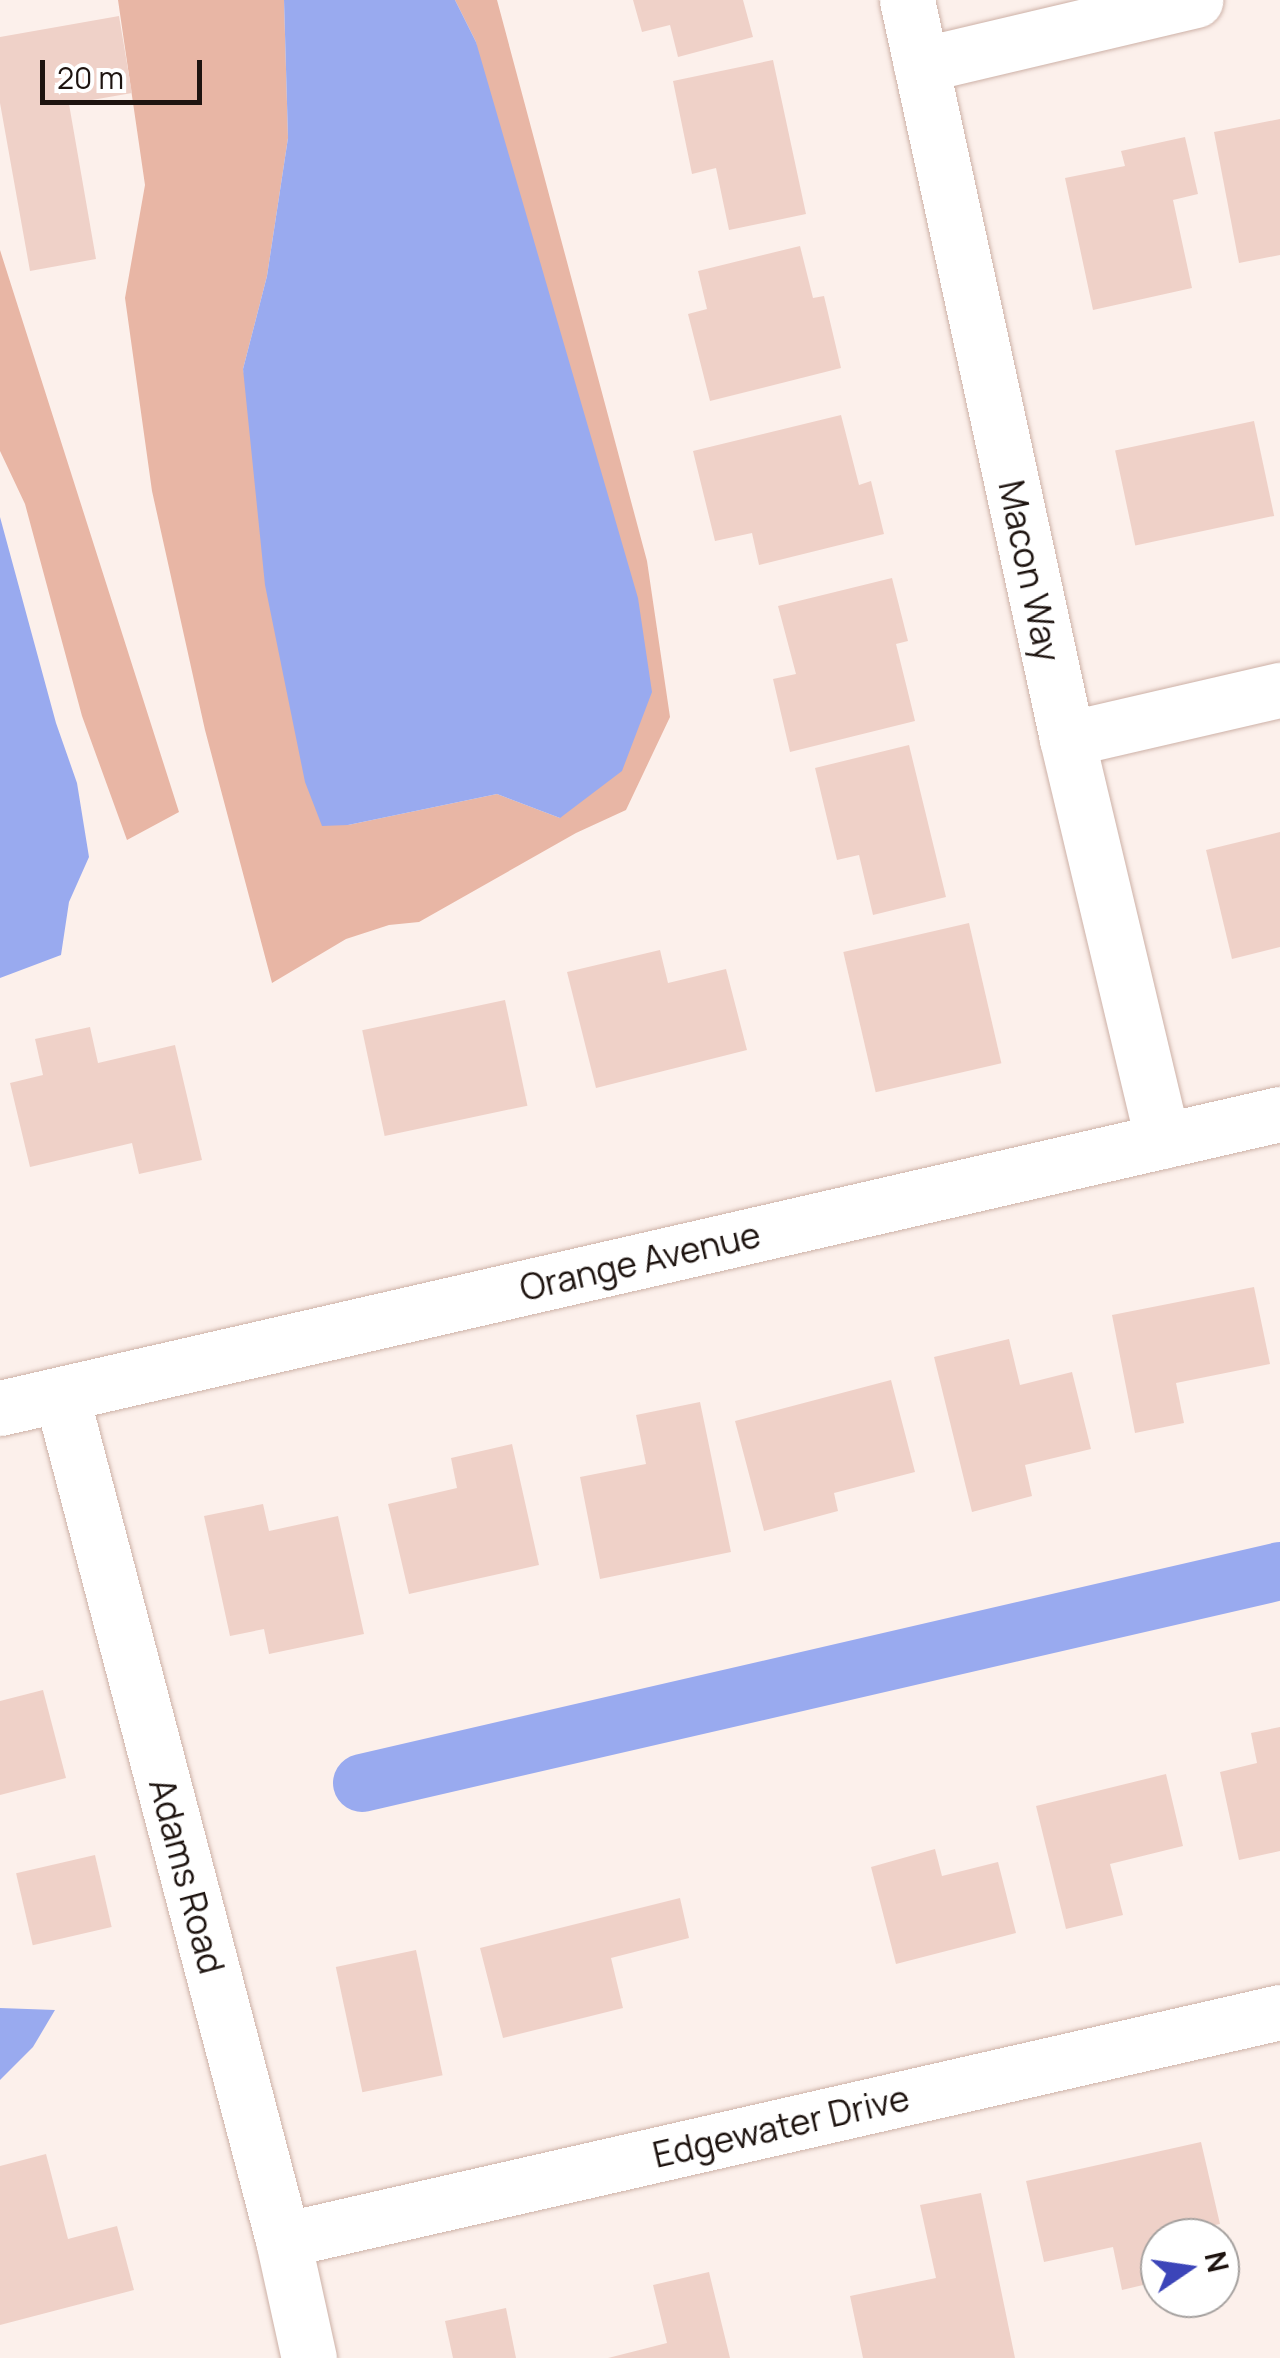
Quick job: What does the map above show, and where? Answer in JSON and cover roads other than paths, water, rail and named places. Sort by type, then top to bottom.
[{"type":"street","name":"Macon Way","points":[[907,0],[1066,739],[1163,1140]]},
{"type":"street","points":[[921,65],[1195,0]]},
{"type":"street","points":[[1066,739],[1280,690]]},
{"type":"street","name":"Orange Avenue","points":[[0,1408],[1280,1114]]},
{"type":"street","name":"Adams Road","points":[[61,1394],[283,2240],[309,2358]]},
{"type":"street","name":"Edgewater Drive","points":[[283,2240],[1280,2012]]},
{"type":"water","points":[[284,0],[455,0],[476,42],[638,598],[652,692],[622,771],[560,818],[497,794],[348,825],[322,826],[305,782],[265,585],[243,369],[267,276],[288,138]]},
{"type":"water","points":[[0,517],[56,723],[77,783],[89,857],[69,902],[61,955],[0,978]]},
{"type":"water","points":[[0,2008],[55,2010],[33,2047],[0,2080]]},
{"type":"waterway","points":[[362,1783],[1280,1571]]}]
